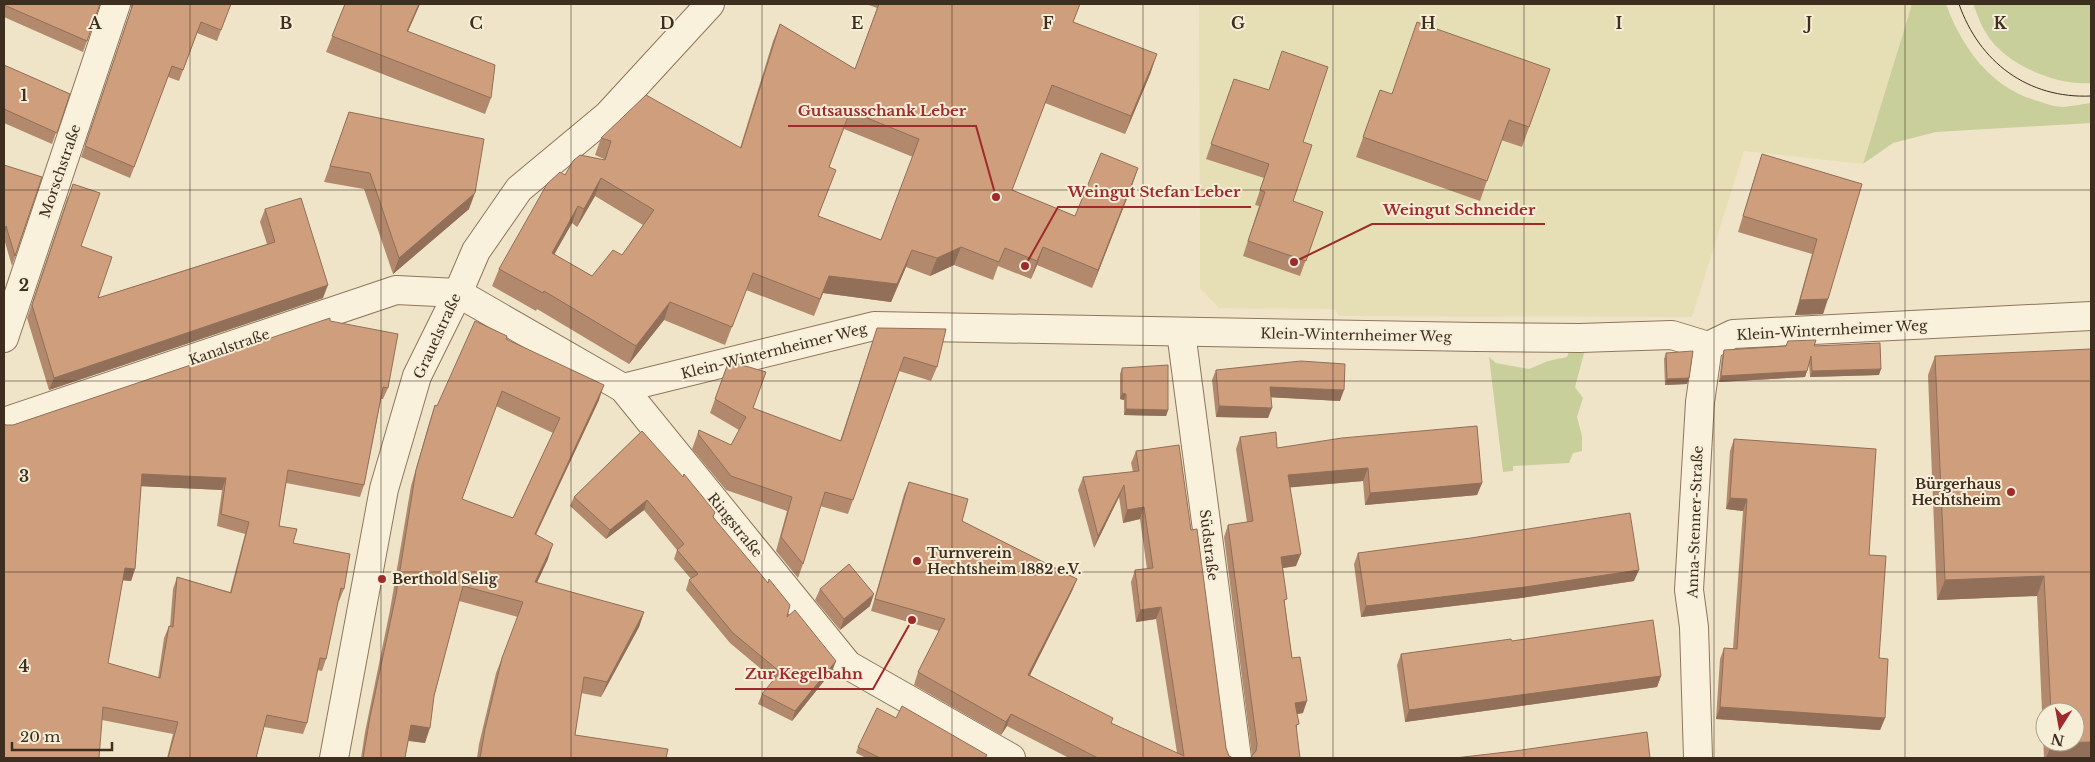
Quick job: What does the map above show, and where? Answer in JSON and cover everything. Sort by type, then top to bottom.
[{"type":"street","name":"Morschstraße","points":[[4,338],[116,4]]},
{"type":"street","name":"Grauelstraße","points":[[334,758],[384,490],[416,376],[458,293],[476,251],[519,189],[608,115],[710,4]]},
{"type":"street","name":"Kanalstraße","points":[[4,422],[396,290],[458,293]]},
{"type":"street","name":"Ringstraße","points":[[458,293],[624,388],[848,665],[1011,758]]},
{"type":"street","name":"Klein-Winternheimer Weg","points":[[624,388],[874,326],[1580,338],[1672,335],[1708,346],[1733,334],[2091,316]]},
{"type":"street","name":"Südstraße","points":[[1182,332],[1237,758]]},
{"type":"street","name":"Anna-Stenner-Straße","points":[[1698,758],[1694,627],[1689,590],[1700,402],[1708,346]]},
{"type":"shaded area","points":[[1199,4],[1912,4],[1863,164],[1744,151],[1692,317],[1339,316],[1335,309],[1219,308],[1200,288]]},
{"type":"green space","points":[[1912,4],[1946,4],[1970,51],[1992,76],[2006,87],[2021,95],[2048,104],[2064,107],[2091,103],[2091,123],[1936,132],[1893,143],[1863,164]]},
{"type":"green space","points":[[1973,4],[2091,4],[2091,83],[2062,81],[2047,77],[2018,63],[1994,44],[1984,30]]},
{"type":"green space","points":[[1571,346],[1586,346],[1575,387],[1583,398],[1577,417],[1582,436],[1582,451],[1573,453],[1569,463],[1513,466],[1513,471],[1503,472],[1489,357],[1496,363],[1529,369],[1548,361],[1567,357]]},
{"type":"building","points":[[4,4],[100,4],[87,41]]},
{"type":"building","points":[[133,4],[231,4],[221,30],[201,22],[183,70],[172,66],[134,167],[85,146]]},
{"type":"building","points":[[345,4],[419,4],[407,31],[495,65],[491,98],[332,36]]},
{"type":"building","points":[[879,4],[1080,4],[1073,22],[1157,54],[1131,116],[1052,85],[1012,190],[1075,216],[1101,153],[1138,168],[1098,270],[1043,247],[1037,261],[1005,248],[999,262],[961,247],[937,258],[912,250],[897,284],[829,276],[820,299],[753,273],[732,327],[670,302],[636,346],[544,291],[543,293],[499,269],[547,184],[560,172],[565,175],[573,161],[580,155],[605,160],[611,141],[601,138],[646,95],[741,148],[780,24],[855,69]],"holes":[[[850,111],[919,139],[881,240],[818,216],[836,170],[829,167]],[[601,178],[654,210],[622,255],[613,250],[592,276],[552,253],[578,206],[584,209]]]},
{"type":"building","points":[[1417,22],[1550,69],[1529,127],[1509,120],[1487,181],[1363,137],[1380,90],[1392,94]]},
{"type":"building","points":[[1282,51],[1328,67],[1303,142],[1312,145],[1293,201],[1323,212],[1306,261],[1248,241],[1265,192],[1260,190],[1269,164],[1211,144],[1234,79],[1269,90]]},
{"type":"building","points":[[4,65],[70,94],[57,133],[4,109]]},
{"type":"building","points":[[349,112],[484,139],[475,193],[399,258],[370,173],[330,166]]},
{"type":"building","points":[[1762,154],[1862,184],[1828,299],[1800,300],[1817,239],[1743,216]]},
{"type":"building","points":[[4,165],[42,177],[15,256],[6,226],[4,235]]},
{"type":"building","points":[[73,184],[100,193],[81,246],[112,257],[98,298],[275,242],[265,209],[301,198],[328,285],[54,378],[32,305]]},
{"type":"building","points":[[330,318],[330,321],[398,334],[388,388],[383,387],[364,485],[288,470],[279,526],[297,529],[293,543],[350,554],[344,589],[341,588],[326,659],[320,658],[307,723],[267,715],[256,758],[168,758],[178,722],[103,707],[99,758],[4,758],[4,424],[13,425]],"holes":[[[142,474],[226,478],[221,514],[249,522],[231,593],[177,577],[173,627],[169,626],[160,678],[108,663],[125,568],[135,569]]]},
{"type":"building","points":[[475,321],[507,336],[506,339],[604,385],[535,534],[553,544],[535,582],[644,612],[607,682],[584,677],[575,735],[668,749],[666,758],[480,758],[502,658],[523,602],[463,586],[434,696],[430,728],[411,725],[405,758],[363,758],[396,595],[416,470],[435,405],[437,406]],"holes":[[[502,391],[560,418],[513,518],[462,499]]]},
{"type":"building","points":[[877,328],[946,329],[937,367],[904,357],[853,500],[825,492],[803,564],[781,537],[792,497],[731,476],[698,434],[699,430],[731,445],[746,417],[715,399],[727,366],[735,363],[766,372],[753,408],[841,441]]},
{"type":"building","points":[[1816,340],[1814,346],[1880,343],[1881,369],[1812,371],[1811,356],[1807,371],[1721,376],[1724,350],[1786,346],[1788,341]]},
{"type":"building","name":"Bürgerhaus Hechtsheim","points":[[2091,349],[2091,742],[2085,742],[2085,702],[2050,702],[2044,576],[1945,580],[1935,356]]},
{"type":"building","points":[[1693,351],[1689,378],[1667,379],[1666,353]]},
{"type":"building","points":[[1301,361],[1345,364],[1344,390],[1270,387],[1272,408],[1219,406],[1216,370]]},
{"type":"building","points":[[1168,365],[1168,410],[1126,409],[1126,394],[1122,393],[1122,368]]},
{"type":"building","points":[[1477,426],[1482,483],[1370,493],[1368,468],[1288,475],[1301,554],[1281,557],[1287,599],[1284,600],[1292,658],[1300,657],[1307,701],[1295,703],[1299,724],[1296,725],[1300,758],[1250,758],[1256,751],[1257,744],[1228,525],[1253,521],[1240,437],[1276,432],[1277,448],[1342,438]]},
{"type":"building","points":[[642,431],[683,477],[684,474],[715,512],[713,517],[768,583],[769,579],[790,605],[787,617],[795,610],[836,661],[795,711],[762,694],[780,672],[733,633],[689,580],[698,574],[677,550],[684,544],[647,500],[610,530],[574,497]]},
{"type":"building","points":[[1734,439],[1876,449],[1869,555],[1886,556],[1879,658],[1888,659],[1885,718],[1720,707],[1724,648],[1737,649],[1747,499],[1730,498]]},
{"type":"building","points":[[1179,445],[1191,530],[1197,529],[1226,748],[1229,756],[1233,758],[1098,758],[1011,714],[1006,722],[918,672],[945,619],[875,599],[909,482],[968,499],[962,521],[1077,579],[1028,675],[1113,718],[1111,723],[1184,756],[1161,607],[1140,610],[1135,570],[1153,568],[1144,507],[1127,510],[1124,485],[1098,536],[1083,477],[1139,471],[1136,451]]},
{"type":"building","points":[[1630,513],[1639,570],[1525,587],[1366,606],[1358,553],[1471,538]]},
{"type":"building","points":[[849,564],[874,594],[844,619],[820,589]]},
{"type":"building","points":[[1653,620],[1661,676],[1409,710],[1401,654],[1511,639],[1512,641]]},
{"type":"building","points":[[902,706],[987,755],[985,758],[880,758],[858,747],[877,708],[896,718]]},
{"type":"building","points":[[1647,732],[1650,758],[1455,758],[1515,751]]},
{"type":"tram line","points":[[1959,4],[1968,25],[1979,43],[2009,73],[2027,84],[2047,91],[2068,95],[2091,96]]},
{"type":"place","name":"Gutsausschank Leber","points":[[996,197]]},
{"type":"place","name":"Weingut Schneider","points":[[1294,262]]},
{"type":"place","name":"Weingut Stefan Leber","points":[[1025,266]]},
{"type":"place","name":"Bürgerhaus Hechtsheim","points":[[2011,492]]},
{"type":"place","name":"Turnverein Hechtsheim 1882 e.V.","points":[[917,561]]},
{"type":"place","name":"Berthold Selig","points":[[382,579]]},
{"type":"place","name":"Zur Kegelbahn","points":[[912,620]]}]
